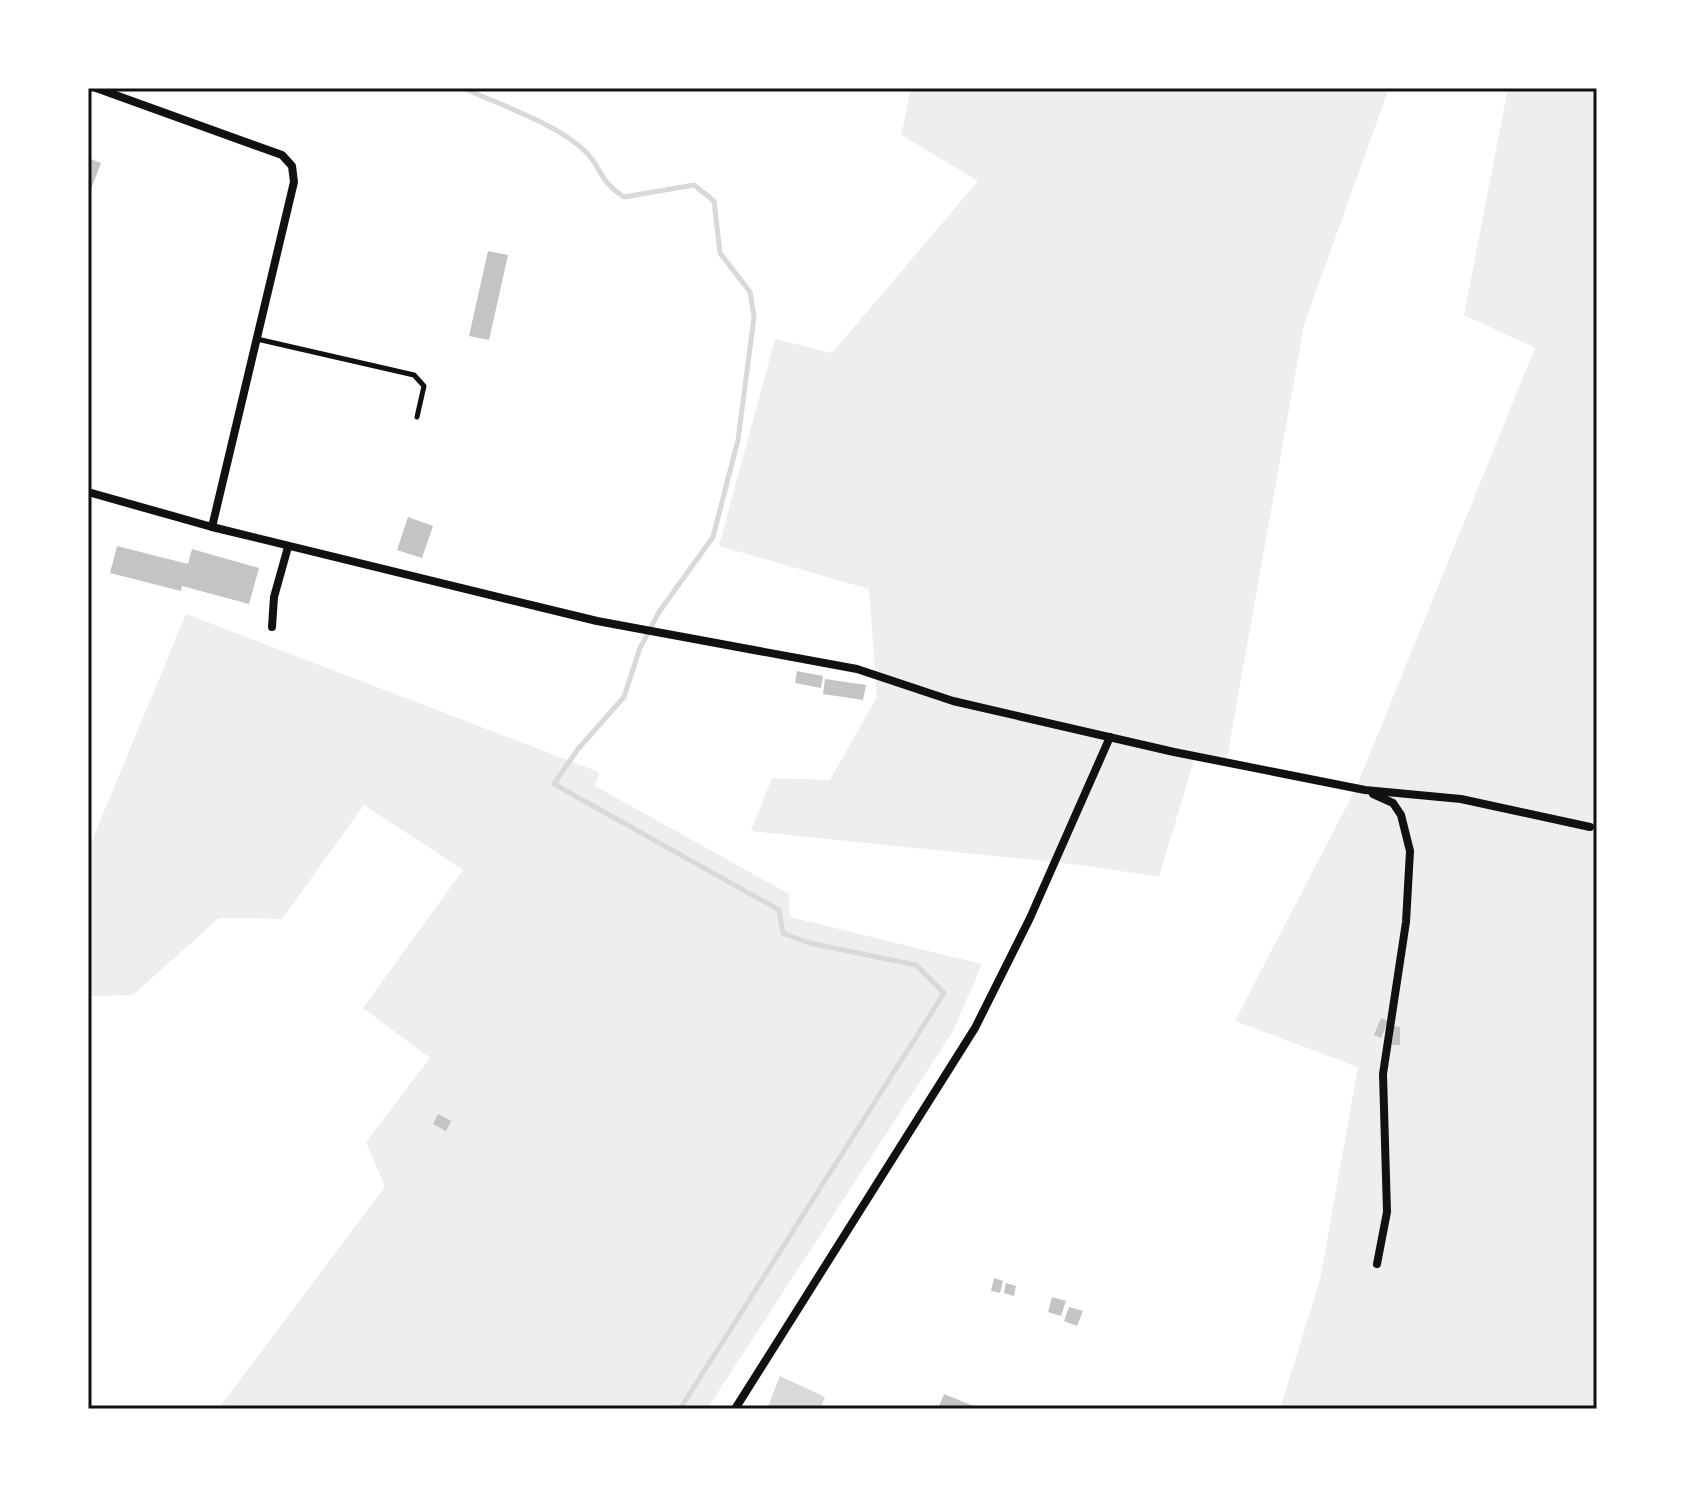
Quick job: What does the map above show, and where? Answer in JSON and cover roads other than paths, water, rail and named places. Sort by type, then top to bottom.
[{"type":"street","points":[[96,88],[282,155],[292,166],[294,182],[212,527]]},
{"type":"street","points":[[88,492],[288,547],[597,621],[765,649],[857,669],[953,701],[1110,737],[1365,790],[1461,799],[1590,827]]},
{"type":"street","points":[[272,627],[274,597],[288,547]]},
{"type":"street","points":[[735,1409],[975,1028],[1030,918],[1110,737]]},
{"type":"street","points":[[1365,790],[1393,803],[1401,815],[1410,851],[1406,922],[1383,1074],[1387,1212],[1377,1264]]},
{"type":"lane","points":[[256,339],[414,375],[424,386],[417,417]]},
{"type":"waterway","points":[[463,88],[543,123],[573,141],[591,157],[609,185],[624,197],[694,185],[714,201],[720,253],[750,292],[754,317],[738,440],[713,537],[659,612],[640,648],[624,697],[578,749],[554,784],[779,910],[783,933],[809,943],[916,965],[944,993],[680,1409]]}]
